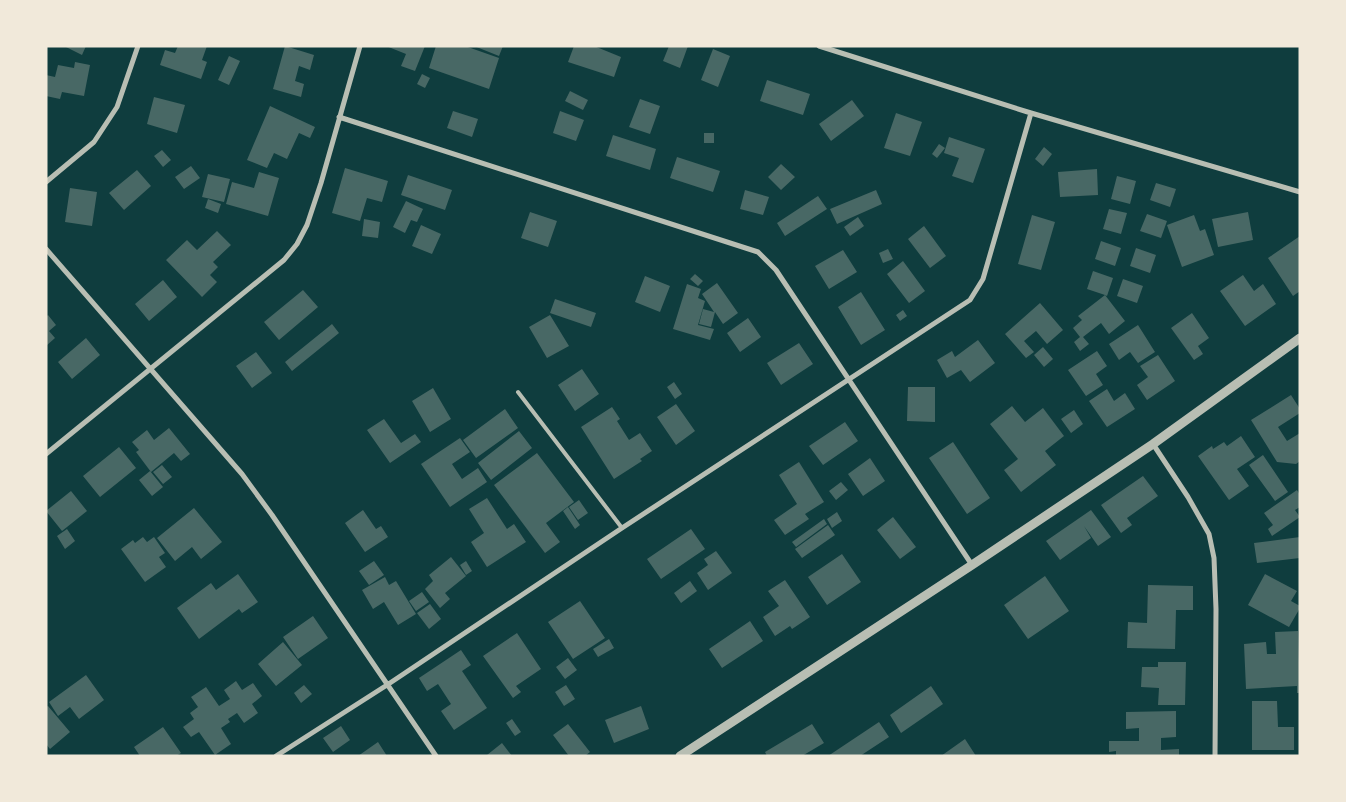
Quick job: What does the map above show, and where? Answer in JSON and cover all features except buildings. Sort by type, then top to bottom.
[{"type":"street","points":[[46,182],[94,142],[117,107],[138,46]]},
{"type":"street","points":[[46,454],[284,260],[297,244],[307,225],[322,183],[360,46]]},
{"type":"street","points":[[819,46],[1031,113],[1300,192]]},
{"type":"street","points":[[276,756],[970,300],[983,279],[1031,113]]},
{"type":"street","points":[[339,118],[758,252],[776,270],[972,565]]},
{"type":"street","points":[[46,249],[151,367],[242,474],[436,756]]},
{"type":"street","points":[[680,756],[1153,444],[1300,338]]},
{"type":"street","points":[[1153,444],[1188,497],[1209,534],[1214,558],[1216,609],[1214,756]]},
{"type":"lane","points":[[518,392],[622,528]]}]
